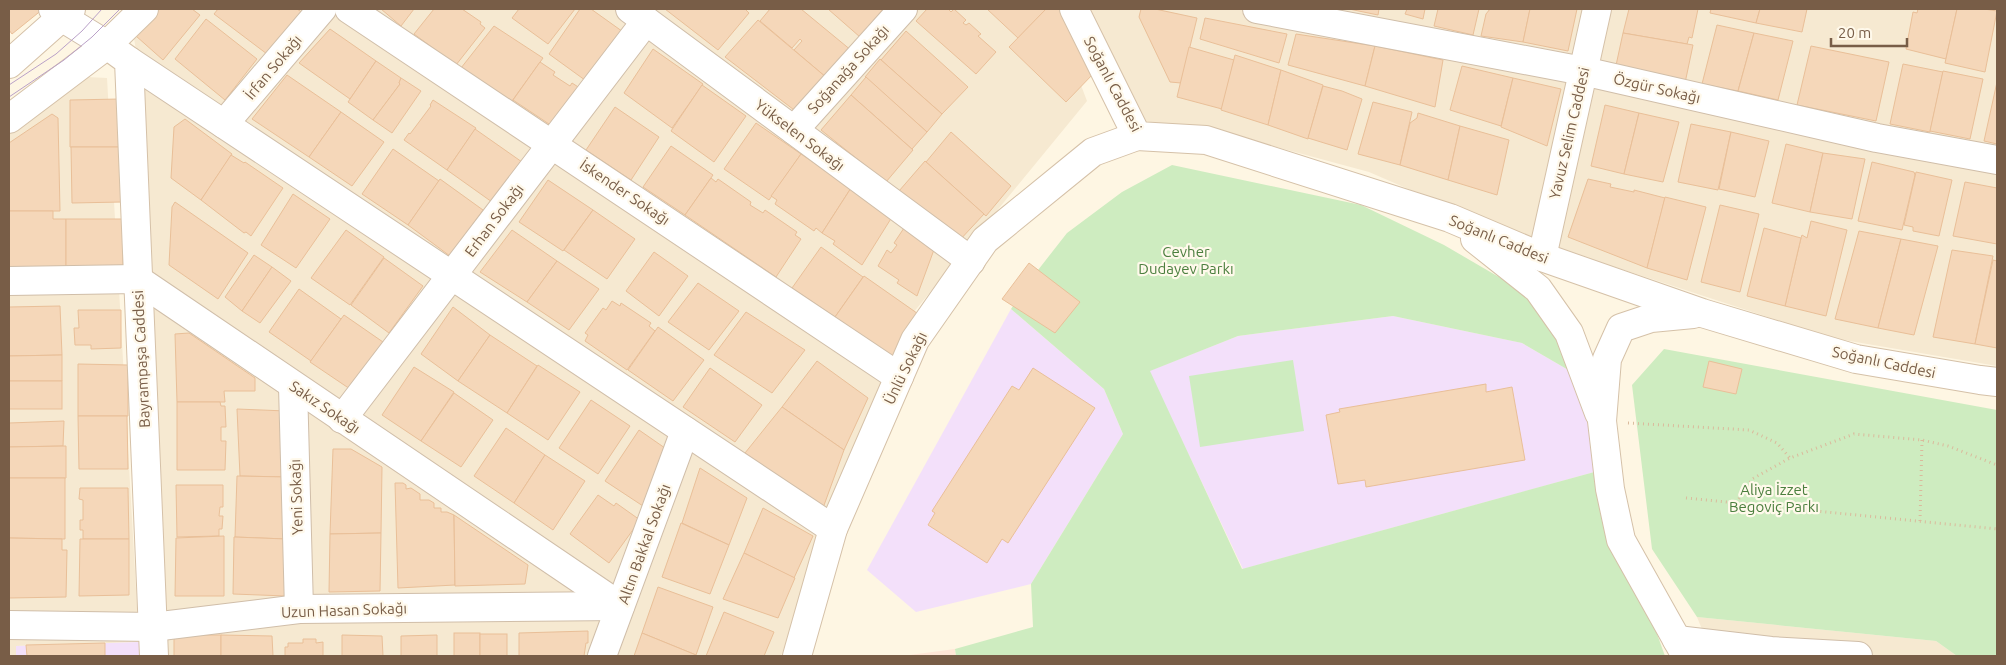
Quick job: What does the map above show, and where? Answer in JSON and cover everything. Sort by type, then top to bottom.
[{"type":"street","points":[[9,119],[107,45],[144,9]]},
{"type":"street","name":"İrfan Sokağı","points":[[224,124],[322,9]]},
{"type":"street","name":"İskender Sokağı","points":[[349,9],[552,143],[899,377]]},
{"type":"street","name":"Soğanağa Sokağı","points":[[794,130],[902,9]]},
{"type":"street","name":"Soğanlı Caddesi","points":[[1074,9],[1137,136],[1206,140],[1450,218],[1542,257],[1702,313],[1856,359],[1997,382]]},
{"type":"street","name":"Özgür Sokağı","points":[[1256,9],[1583,71],[1877,138],[1997,160]]},
{"type":"street","name":"Yavuz Selim Caddesi","points":[[1542,257],[1597,9]]},
{"type":"street","points":[[9,64],[62,12],[129,61],[833,529]]},
{"type":"street","name":"Erhan Sokağı","points":[[342,420],[552,143],[638,15]]},
{"type":"street","name":"Yükselen Sokağı","points":[[638,15],[971,261]]},
{"type":"street","name":"Bayrampaşa Caddesi","points":[[129,61],[154,656]]},
{"type":"street","name":"Ünlü Sokağı","points":[[797,656],[833,529],[915,340],[985,240],[1093,152],[1137,136]]},
{"type":"street","points":[[1450,218],[1538,289],[1569,333],[1602,421]]},
{"type":"street","points":[[9,281],[137,279]]},
{"type":"street","name":"Sakız Sokağı","points":[[137,279],[342,420],[620,606]]},
{"type":"street","points":[[1702,313],[1651,318],[1621,328],[1607,360],[1602,421],[1610,489],[1621,540],[1682,648],[1858,656]]},
{"type":"street","name":"Yeni Sokağı","points":[[293,386],[300,609]]},
{"type":"street","name":"Altın Bakkal Sokağı","points":[[602,656],[686,431]]},
{"type":"street","name":"Uzun Hasan Sokağı","points":[[9,625],[153,627],[300,609],[620,606]]},
{"type":"path","points":[[1602,421],[1749,430],[1777,443],[1790,458]]},
{"type":"path","points":[[1736,503],[1752,479],[1790,458],[1854,434],[1922,440],[1948,446],[1997,465]]},
{"type":"path","points":[[1920,521],[1922,440]]},
{"type":"path","points":[[1686,498],[1997,529]]},
{"type":"shaded area","points":[[158,9],[1052,9],[1087,101],[904,324],[781,656],[165,656],[163,537],[142,88],[133,32]]},
{"type":"shaded area","points":[[1089,9],[1584,9],[1533,243],[1369,172],[1210,129],[1144,126]]},
{"type":"shaded area","points":[[1609,9],[1997,9],[1997,366],[1832,338],[1557,248]]},
{"type":"shaded area","points":[[87,77],[107,78],[139,642],[16,646],[16,656],[9,656],[9,130]]},
{"type":"shaded area","points":[[1011,309],[1104,389],[1123,434],[1031,584],[916,612],[867,570]]},
{"type":"shaded area","points":[[1393,316],[1522,343],[1577,375],[1598,471],[1243,569],[1149,371],[1238,336]]},
{"type":"shaded area","points":[[1697,617],[1936,641],[1957,656],[1713,656]]},
{"type":"shaded area","points":[[139,642],[140,656],[16,656],[16,646]]},
{"type":"shaded area","points":[[955,649],[956,656],[902,656]]},
{"type":"green space","name":"Cevher Dudayev Parkı","points":[[1172,165],[1361,205],[1444,245],[1504,280],[1539,308],[1577,375],[1522,343],[1393,316],[1238,336],[1150,371],[1242,569],[1598,471],[1665,656],[956,656],[955,649],[1033,627],[1031,584],[1123,434],[1104,389],[1011,309],[1031,279],[1067,233],[1122,192]]},
{"type":"green space","name":"Aliya İzzet Begoviç Parkı","points":[[1664,349],[1997,410],[1997,656],[1957,656],[1936,641],[1697,617],[1652,549],[1632,385]]},
{"type":"green space","points":[[1293,360],[1304,431],[1200,447],[1189,376]]},
{"type":"building","points":[[9,9],[43,9],[12,34],[9,30]]},
{"type":"building","points":[[151,9],[192,9],[200,15],[163,60],[136,36]]},
{"type":"building","points":[[218,9],[297,9],[303,13],[267,54],[214,14]]},
{"type":"building","points":[[381,9],[414,9],[401,26]]},
{"type":"building","points":[[434,9],[462,9],[481,22],[480,24],[485,28],[456,65],[414,34]]},
{"type":"building","points":[[519,9],[575,9],[548,44],[512,18]]},
{"type":"building","points":[[580,9],[591,9],[626,34],[589,83],[549,54]]},
{"type":"building","points":[[665,9],[745,9],[749,13],[718,50]]},
{"type":"building","points":[[770,9],[801,9],[852,51],[827,78],[794,50],[802,41],[800,39],[792,48],[760,21]]},
{"type":"building","points":[[828,9],[883,9],[860,37]]},
{"type":"building","points":[[927,9],[948,9],[951,12],[954,9],[966,20],[963,23],[966,25],[969,23],[981,34],[978,36],[996,52],[976,74],[916,21]]},
{"type":"building","points":[[987,9],[1046,9],[1018,38]]},
{"type":"building","points":[[1046,9],[1061,9],[1094,73],[1066,102],[1009,47]]},
{"type":"building","points":[[1141,9],[1155,9],[1197,18],[1181,83],[1170,82],[1139,17]]},
{"type":"building","points":[[1349,9],[1379,9],[1378,15]]},
{"type":"building","points":[[1407,9],[1425,9],[1423,19],[1405,14]]},
{"type":"building","points":[[1438,9],[1479,9],[1473,35],[1434,26]]},
{"type":"building","points":[[1490,9],[1530,9],[1523,42],[1481,36],[1486,14]]},
{"type":"building","points":[[1530,9],[1577,9],[1568,51],[1523,42]]},
{"type":"building","points":[[1629,9],[1698,9],[1692,38],[1689,37],[1687,44],[1623,33]]},
{"type":"building","points":[[1711,9],[1760,9],[1756,23],[1710,13]]},
{"type":"building","points":[[1760,9],[1807,9],[1802,32],[1756,23]]},
{"type":"building","points":[[1918,9],[1957,9],[1946,59],[1906,49],[1913,12],[1917,13]]},
{"type":"building","points":[[1957,9],[1997,11],[1985,72],[1945,63]]},
{"type":"building","points":[[1205,18],[1287,34],[1279,63],[1200,39]]},
{"type":"building","points":[[206,19],[257,59],[225,100],[175,59]]},
{"type":"building","points":[[758,20],[827,78],[798,113],[725,57]]},
{"type":"building","points":[[1717,25],[1754,33],[1738,91],[1702,84]]},
{"type":"building","points":[[494,26],[543,58],[512,101],[461,68]]},
{"type":"building","points":[[330,29],[376,61],[350,99],[299,63]]},
{"type":"building","points":[[906,31],[968,87],[942,114],[881,60]]},
{"type":"building","points":[[1623,33],[1693,45],[1685,83],[1615,70]]},
{"type":"building","points":[[1754,33],[1793,41],[1778,100],[1738,91]]},
{"type":"building","points":[[1296,34],[1375,46],[1365,86],[1288,65]]},
{"type":"building","points":[[1375,46],[1443,60],[1435,107],[1365,86]]},
{"type":"building","points":[[1811,46],[1889,62],[1876,121],[1797,105]]},
{"type":"building","points":[[1189,47],[1234,60],[1222,109],[1177,97]]},
{"type":"building","points":[[653,49],[703,84],[672,128],[624,93]]},
{"type":"building","points":[[1235,55],[1281,70],[1268,125],[1221,110]]},
{"type":"building","points":[[880,59],[942,114],[927,132],[865,77]]},
{"type":"building","points":[[376,61],[401,78],[400,84],[373,120],[348,102]]},
{"type":"building","points":[[540,62],[555,72],[553,75],[570,86],[572,83],[586,92],[558,130],[513,100]]},
{"type":"building","points":[[1903,64],[1943,72],[1930,132],[1890,124]]},
{"type":"building","points":[[1462,66],[1513,78],[1501,126],[1450,110]]},
{"type":"building","points":[[1281,70],[1323,85],[1308,139],[1268,125]]},
{"type":"building","points":[[1943,71],[1983,79],[1970,139],[1930,131]]},
{"type":"building","points":[[287,75],[341,112],[309,157],[252,119]]},
{"type":"building","points":[[866,77],[927,132],[912,149],[851,95]]},
{"type":"building","points":[[401,78],[421,91],[392,133],[373,120],[400,84]]},
{"type":"building","points":[[1513,78],[1561,89],[1547,146],[1501,127]]},
{"type":"building","points":[[1997,82],[1997,144],[1984,141]]},
{"type":"building","points":[[702,85],[746,116],[714,162],[671,131]]},
{"type":"building","points":[[1323,86],[1362,99],[1347,150],[1308,138]]},
{"type":"building","points":[[851,95],[913,150],[886,182],[821,130]]},
{"type":"building","points":[[120,99],[121,147],[70,147],[70,100]]},
{"type":"building","points":[[433,100],[476,128],[447,170],[404,140],[431,106]]},
{"type":"building","points":[[1373,102],[1412,112],[1400,165],[1358,154]]},
{"type":"building","points":[[1605,105],[1639,113],[1624,174],[1591,166]]},
{"type":"building","points":[[615,107],[659,137],[631,180],[586,150]]},
{"type":"building","points":[[341,112],[384,142],[352,186],[309,157]]},
{"type":"building","points":[[1418,113],[1460,126],[1448,180],[1400,165],[1410,123],[1417,118]]},
{"type":"building","points":[[1639,113],[1679,122],[1663,182],[1624,174]]},
{"type":"building","points":[[52,114],[58,118],[60,211],[9,211],[9,143]]},
{"type":"building","points":[[185,119],[232,154],[201,200],[171,178],[174,127]]},
{"type":"building","points":[[756,123],[801,154],[769,200],[724,169]]},
{"type":"building","points":[[1691,124],[1731,132],[1718,190],[1678,182]]},
{"type":"building","points":[[1460,126],[1509,140],[1497,195],[1448,180]]},
{"type":"building","points":[[475,129],[522,162],[492,202],[447,170]]},
{"type":"building","points":[[951,132],[1011,186],[986,216],[926,162]]},
{"type":"building","points":[[1731,132],[1769,141],[1755,197],[1719,189]]},
{"type":"building","points":[[1786,144],[1823,153],[1810,212],[1772,203]]},
{"type":"building","points":[[671,146],[713,175],[685,215],[643,187]]},
{"type":"building","points":[[71,147],[121,147],[122,202],[72,203]]},
{"type":"building","points":[[393,149],[439,181],[408,225],[362,194]]},
{"type":"building","points":[[1823,153],[1865,159],[1852,219],[1810,212]]},
{"type":"building","points":[[801,154],[851,188],[822,233],[816,228],[814,231],[775,204],[777,200],[771,196]]},
{"type":"building","points":[[231,155],[245,162],[283,188],[251,236],[246,232],[244,233],[201,200]]},
{"type":"building","points":[[925,161],[984,214],[958,242],[899,191]]},
{"type":"building","points":[[1872,162],[1914,172],[1915,175],[1902,230],[1858,221]]},
{"type":"building","points":[[1916,172],[1952,180],[1939,236],[1913,231],[1913,227],[1904,225]]},
{"type":"building","points":[[711,178],[716,182],[718,179],[751,202],[750,205],[763,213],[765,210],[797,232],[795,235],[801,239],[776,277],[685,215]]},
{"type":"building","points":[[440,179],[483,210],[450,256],[408,225]]},
{"type":"building","points":[[1588,179],[1611,184],[1610,187],[1634,192],[1634,190],[1665,198],[1647,268],[1568,237]]},
{"type":"building","points":[[548,180],[593,210],[563,251],[519,222]]},
{"type":"building","points":[[1965,182],[1997,188],[1997,244],[1953,236]]},
{"type":"building","points":[[851,188],[892,217],[862,265],[833,244],[835,241],[822,233]]},
{"type":"building","points":[[293,194],[330,219],[296,268],[261,245]]},
{"type":"building","points":[[1665,197],[1706,207],[1687,280],[1647,268]]},
{"type":"building","points":[[175,202],[248,253],[218,299],[169,265],[172,207]]},
{"type":"building","points":[[1720,205],[1759,214],[1740,292],[1701,282]]},
{"type":"building","points":[[593,210],[635,239],[607,279],[564,250]]},
{"type":"building","points":[[9,211],[53,211],[53,219],[66,219],[66,268],[9,268]]},
{"type":"building","points":[[66,219],[123,219],[123,267],[66,268]]},
{"type":"building","points":[[1811,221],[1847,230],[1826,316],[1785,306],[1801,238],[1802,235],[1807,238]]},
{"type":"building","points":[[904,228],[935,247],[917,296],[897,283],[899,280],[878,266],[887,250],[891,253],[897,245],[894,243]]},
{"type":"building","points":[[1764,228],[1801,238],[1785,306],[1747,296]]},
{"type":"building","points":[[346,230],[384,257],[350,305],[311,278]]},
{"type":"building","points":[[512,230],[557,261],[527,302],[480,272]]},
{"type":"building","points":[[1859,231],[1901,239],[1878,328],[1835,319]]},
{"type":"building","points":[[1901,239],[1938,246],[1914,335],[1878,328]]},
{"type":"building","points":[[821,247],[863,277],[835,317],[792,288]]},
{"type":"building","points":[[1952,250],[1993,256],[1975,344],[1933,337]]},
{"type":"building","points":[[654,252],[688,276],[659,316],[626,291]]},
{"type":"building","points":[[254,255],[272,267],[242,311],[225,297]]},
{"type":"building","points":[[384,258],[423,286],[389,333],[351,305]]},
{"type":"building","points":[[1993,260],[1997,261],[1997,348],[1975,344]]},
{"type":"building","points":[[557,261],[599,289],[569,330],[527,302]]},
{"type":"building","points":[[1029,263],[1080,302],[1055,333],[1002,299]]},
{"type":"building","points":[[272,267],[291,281],[260,323],[242,311]]},
{"type":"building","points":[[864,276],[924,318],[894,360],[835,317]]},
{"type":"building","points":[[698,283],[739,311],[709,350],[668,322]]},
{"type":"building","points":[[299,289],[341,319],[311,361],[269,332]]},
{"type":"building","points":[[612,301],[620,306],[621,303],[651,323],[649,326],[655,331],[627,370],[585,341],[588,335],[585,333],[603,308],[606,310]]},
{"type":"building","points":[[60,306],[62,355],[9,356],[9,307]]},
{"type":"building","points":[[453,307],[490,335],[458,381],[421,354]]},
{"type":"building","points":[[78,310],[121,310],[121,348],[91,349],[91,345],[75,345],[74,328],[79,328]]},
{"type":"building","points":[[746,312],[805,350],[772,393],[714,355]]},
{"type":"building","points":[[344,315],[383,342],[350,389],[310,362]]},
{"type":"building","points":[[658,327],[704,360],[673,401],[628,370]]},
{"type":"building","points":[[189,333],[255,378],[255,391],[224,391],[225,402],[177,402],[175,334]]},
{"type":"building","points":[[490,335],[537,366],[507,413],[458,381]]},
{"type":"building","points":[[62,355],[62,381],[9,381],[9,356]]},
{"type":"building","points":[[817,361],[868,398],[844,450],[782,407]]},
{"type":"building","points":[[1709,361],[1742,369],[1736,394],[1703,387]]},
{"type":"building","points":[[78,364],[128,365],[128,416],[78,416]]},
{"type":"building","points":[[538,365],[580,392],[548,440],[507,413]]},
{"type":"building","points":[[414,367],[454,392],[421,441],[382,415]]},
{"type":"building","points":[[710,368],[762,405],[735,442],[683,407]]},
{"type":"building","points":[[1033,368],[1095,408],[1008,543],[1002,539],[987,563],[928,525],[935,513],[932,511],[1012,386],[1019,390]]},
{"type":"building","points":[[9,381],[62,381],[62,409],[9,409]]},
{"type":"building","points":[[1486,384],[1486,392],[1512,387],[1525,460],[1366,487],[1365,480],[1338,484],[1326,415],[1340,412],[1339,409]]},
{"type":"building","points":[[454,393],[493,420],[461,467],[421,441]]},
{"type":"building","points":[[591,400],[630,426],[598,474],[559,448]]},
{"type":"building","points":[[177,402],[220,402],[221,406],[225,406],[226,427],[221,427],[221,441],[226,441],[225,470],[177,470]]},
{"type":"building","points":[[782,407],[844,450],[823,508],[745,453]]},
{"type":"building","points":[[237,409],[286,411],[287,477],[240,476]]},
{"type":"building","points":[[78,416],[127,416],[128,469],[79,469]]},
{"type":"building","points":[[64,421],[63,446],[9,447],[9,423]]},
{"type":"building","points":[[506,428],[545,455],[514,503],[474,476]]},
{"type":"building","points":[[639,430],[675,455],[646,508],[605,481]]},
{"type":"building","points":[[66,446],[66,478],[9,478],[9,447]]},
{"type":"building","points":[[333,449],[351,449],[382,467],[381,533],[330,534]]},
{"type":"building","points":[[545,455],[585,481],[553,530],[514,503]]},
{"type":"building","points":[[700,468],[747,498],[729,545],[682,523]]},
{"type":"building","points":[[237,476],[287,477],[286,539],[235,537]]},
{"type":"building","points":[[9,478],[65,478],[65,539],[9,538]]},
{"type":"building","points":[[395,483],[403,483],[406,485],[406,489],[411,488],[420,494],[420,500],[429,500],[434,503],[434,508],[441,508],[441,512],[454,515],[455,585],[398,588]]},
{"type":"building","points":[[176,485],[223,485],[223,507],[220,507],[219,516],[223,516],[222,529],[219,529],[219,536],[177,537]]},
{"type":"building","points":[[80,488],[128,488],[129,539],[83,539],[83,530],[80,530],[80,520],[83,520],[83,500],[79,499]]},
{"type":"building","points":[[598,495],[614,506],[616,503],[640,520],[609,563],[570,534]]},
{"type":"building","points":[[763,508],[813,536],[794,578],[744,553]]},
{"type":"building","points":[[454,515],[528,565],[525,584],[455,586]]},
{"type":"building","points":[[681,523],[729,545],[710,594],[662,577]]},
{"type":"building","points":[[381,533],[380,591],[329,592],[330,534]]},
{"type":"building","points":[[224,536],[224,596],[175,596],[176,538]]},
{"type":"building","points":[[234,537],[286,539],[286,596],[233,594]]},
{"type":"building","points":[[9,538],[62,539],[62,550],[67,550],[66,597],[9,598]]},
{"type":"building","points":[[80,539],[129,539],[129,595],[79,596]]},
{"type":"building","points":[[744,553],[795,578],[778,618],[723,599]]},
{"type":"building","points":[[658,587],[713,607],[696,655],[642,633]]},
{"type":"building","points":[[724,612],[774,632],[764,656],[706,656]]},
{"type":"building","points":[[588,631],[588,643],[586,643],[584,656],[519,656],[519,633]]},
{"type":"building","points":[[454,633],[480,633],[480,656],[454,656]]},
{"type":"building","points":[[642,633],[696,655],[634,656]]},
{"type":"building","points":[[480,634],[507,634],[507,656],[480,656]]},
{"type":"building","points":[[174,635],[221,635],[221,656],[174,656]]},
{"type":"building","points":[[221,635],[272,636],[273,656],[221,656]]},
{"type":"building","points":[[342,635],[382,636],[383,656],[342,656]]},
{"type":"building","points":[[437,635],[437,656],[401,656],[401,636]]},
{"type":"building","points":[[303,639],[316,639],[316,643],[323,642],[323,656],[285,656],[285,647],[288,647],[288,643],[303,643]]},
{"type":"building","points":[[105,643],[105,656],[27,656],[26,645]]},
{"type":"tram line","points":[[9,85],[56,54],[82,31],[102,9]]},
{"type":"tram line","points":[[9,97],[64,60],[92,37],[120,9]]}]
